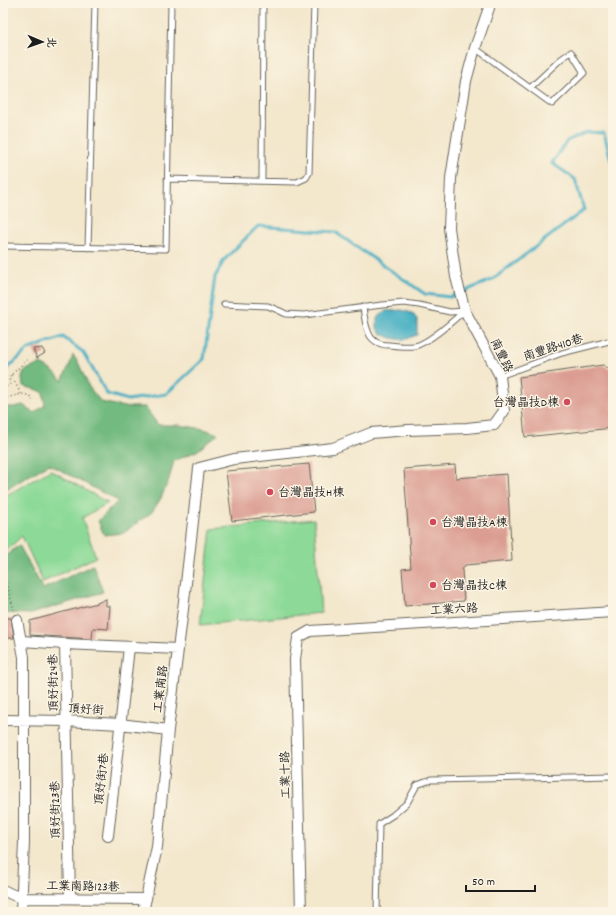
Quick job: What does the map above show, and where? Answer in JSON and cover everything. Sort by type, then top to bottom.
[{"type":"street","name":"南豐路","points":[[199,468],[234,459],[333,448],[371,434],[408,430],[466,428],[494,425],[504,411],[500,376],[465,311],[456,277],[449,228],[451,178],[466,81],[475,48],[489,8],[488,3]]},
{"type":"street","name":"工業南路","points":[[143,912],[158,847],[168,730],[199,468]]},
{"type":"street","name":"工業六路","points":[[298,638],[310,631],[613,612]]},
{"type":"street","points":[[17,620],[24,657],[24,842],[20,912]]},
{"type":"street","name":"工業十路","points":[[298,638],[295,658],[301,912]]},
{"type":"street","points":[[22,641],[178,649]]},
{"type":"street","name":"頂好街24巷","points":[[65,644],[66,721]]},
{"type":"street","name":"頂好街7巷","points":[[108,836],[129,647]]},
{"type":"street","name":"頂好街","points":[[3,720],[120,724],[168,730]]},
{"type":"street","name":"頂好街23巷","points":[[66,721],[70,898]]},
{"type":"street","points":[[3,890],[21,898]]},
{"type":"street","name":"工業南路123巷","points":[[21,898],[146,899]]},
{"type":"lane","points":[[88,248],[95,3]]},
{"type":"lane","points":[[3,246],[166,249],[171,3]]},
{"type":"lane","points":[[262,182],[263,3]]},
{"type":"lane","points":[[167,179],[297,182],[306,178],[309,173],[314,3]]},
{"type":"lane","points":[[475,48],[530,88],[552,104],[584,73],[571,52],[561,59],[530,88]]},
{"type":"lane","points":[[224,304],[268,306],[286,314],[304,315],[404,303],[450,312],[465,311]]},
{"type":"lane","points":[[363,307],[368,332],[375,342],[385,345],[400,346],[415,346],[420,344],[465,311]]},
{"type":"lane","name":"南豐路410巷","points":[[500,376],[562,353],[613,340]]},
{"type":"lane","points":[[377,912],[379,824],[407,803],[417,785],[431,780],[613,776]]},
{"type":"path","points":[[3,389],[10,384],[9,376],[29,358]]},
{"type":"path","points":[[11,375],[21,394]]},
{"type":"path","points":[[3,399],[21,394],[29,395],[34,402]]},
{"type":"path","points":[[3,571],[17,620]]},
{"type":"green space","points":[[73,355],[78,362],[89,387],[101,402],[124,407],[145,407],[158,425],[179,425],[204,429],[218,434],[197,451],[174,461],[169,479],[161,498],[152,512],[123,533],[104,535],[98,521],[118,501],[49,464],[3,491],[3,407],[23,405],[34,413],[45,405],[43,392],[23,386],[22,378],[24,371],[40,364],[52,371],[62,381]]},
{"type":"green space","points":[[51,470],[108,503],[82,518],[96,557],[43,582],[22,536],[5,552],[3,538],[3,497]]},
{"type":"green space","points":[[314,519],[321,613],[200,625],[211,529]]},
{"type":"green space","points":[[19,545],[43,589],[93,565],[103,592],[31,614],[3,613],[3,558]]},
{"type":"water","points":[[402,310],[412,313],[417,319],[417,335],[404,340],[391,338],[380,333],[377,328],[377,318],[386,311]]},
{"type":"building","points":[[42,348],[45,353],[37,358],[33,349]]},
{"type":"building","name":"台灣晶技D棟","points":[[603,365],[613,371],[613,428],[525,437],[519,377]]},
{"type":"building","name":"台灣晶技H棟","points":[[309,464],[314,512],[232,521],[226,471]]},
{"type":"building","points":[[455,465],[456,478],[507,474],[512,561],[465,565],[462,570],[464,601],[405,606],[402,569],[411,568],[404,469]]},
{"type":"building","points":[[106,599],[106,606],[110,606],[108,629],[93,628],[92,639],[30,635],[30,621],[97,603]]},
{"type":"building","points":[[3,618],[11,618],[14,638],[3,638]]},
{"type":"waterway","points":[[3,372],[29,349],[63,337],[83,352],[107,394],[128,400],[166,394],[204,359],[215,277],[224,260],[258,226],[335,232],[425,294],[450,297],[492,280],[584,210],[575,179],[552,163],[567,141],[587,132],[604,133],[613,163]]},
{"type":"place","name":"台灣晶技D棟","points":[[567,402]]},
{"type":"place","name":"台灣晶技H棟","points":[[270,492]]},
{"type":"place","name":"台灣晶技A棟","points":[[433,522]]},
{"type":"place","name":"台灣晶技C棟","points":[[433,585]]}]
